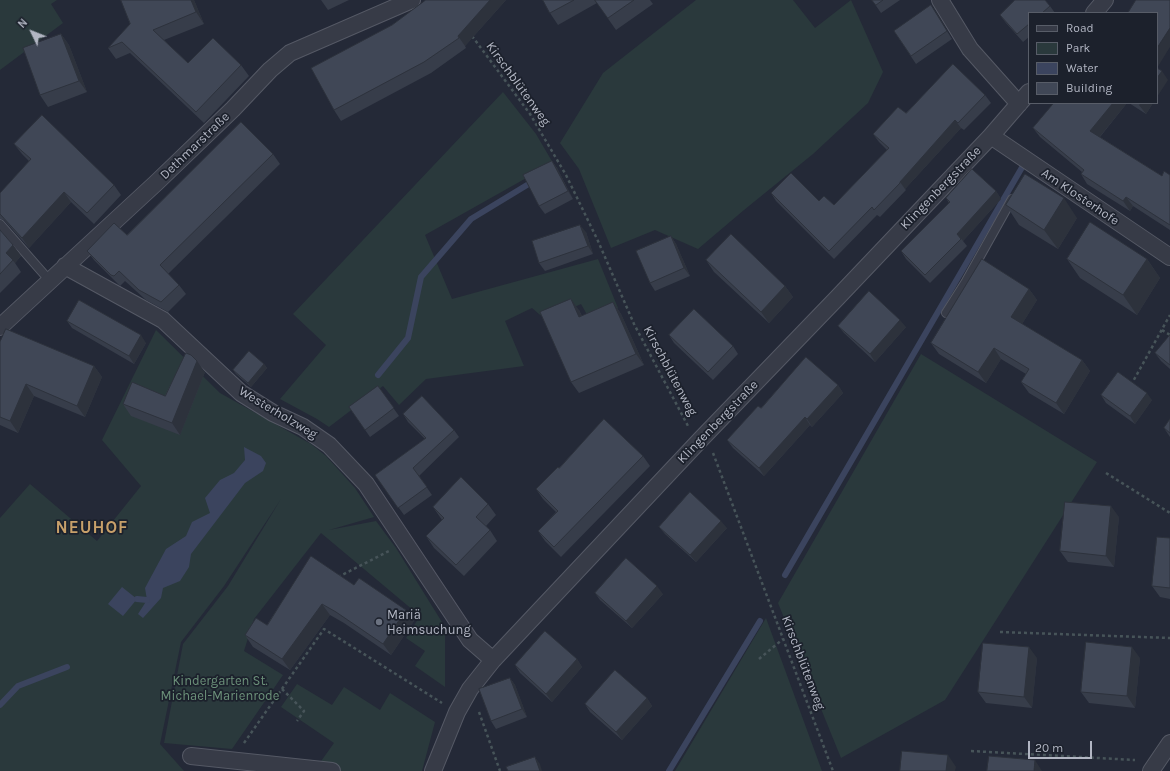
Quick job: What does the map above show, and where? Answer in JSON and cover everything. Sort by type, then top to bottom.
[{"type":"street","name":"Dethmarstraße","points":[[0,327],[156,183],[233,109],[270,70],[290,53],[412,0]]},
{"type":"street","points":[[940,0],[970,49],[1024,98]]},
{"type":"street","points":[[1095,12],[1105,0]]},
{"type":"street","name":"Klingenbergstraße","points":[[433,771],[457,712],[470,689],[493,660],[701,439],[808,329],[991,136],[1024,98]]},
{"type":"street","name":"Am Klosterhofe","points":[[991,136],[1030,167],[1170,257]]},
{"type":"street","name":"Westerholzweg","points":[[65,266],[163,320],[241,393],[273,413],[303,427],[329,445],[366,484],[470,640],[493,660]]},
{"type":"street","points":[[1154,766],[1170,743]]},
{"type":"street","points":[[192,756],[332,771]]},
{"type":"lane","points":[[946,313],[965,283],[1017,190]]},
{"type":"lane","points":[[0,224],[50,281]]},
{"type":"path","name":"Kirschblütenweg","points":[[468,32],[530,114],[566,175],[598,241],[634,324],[691,431],[711,446],[833,771]]},
{"type":"path","points":[[1131,385],[1170,315]]},
{"type":"path","points":[[1162,330],[1170,335]]},
{"type":"path","points":[[1106,473],[1170,512]]},
{"type":"path","points":[[335,578],[396,548],[405,542]]},
{"type":"path","points":[[233,760],[324,629],[457,712]]},
{"type":"path","points":[[1000,632],[1170,638]]},
{"type":"path","points":[[759,659],[783,639]]},
{"type":"path","points":[[282,689],[304,711],[298,721]]},
{"type":"path","points":[[470,689],[500,771]]},
{"type":"path","points":[[971,751],[1154,766]]},
{"type":"green space","points":[[0,0],[57,0],[51,4],[63,23],[0,70]]},
{"type":"green space","points":[[696,0],[793,0],[815,28],[851,0],[883,72],[868,103],[813,154],[698,249],[655,230],[611,248],[579,169],[560,143],[603,73]]},
{"type":"green space","points":[[503,92],[536,134],[553,163],[425,235],[452,299],[598,259],[618,308],[590,320],[581,304],[546,320],[532,308],[505,321],[524,366],[426,379],[399,405],[383,386],[329,427],[280,399],[326,345],[293,314]]},
{"type":"green space","name":"Kindergarten St. Michael-Marienrode","points":[[156,330],[220,393],[311,444],[326,456],[355,488],[374,517],[329,530],[376,521],[396,548],[445,627],[445,687],[415,666],[425,651],[406,638],[420,616],[321,533],[254,619],[244,651],[283,675],[232,749],[164,743],[183,644],[228,586],[281,499],[224,586],[181,642],[160,744],[184,771],[0,771],[0,518],[30,484],[97,541],[141,486],[102,440]]},
{"type":"green space","points":[[921,354],[1097,462],[945,700],[841,758],[778,603]]},
{"type":"green space","points":[[766,618],[822,771],[675,771]]},
{"type":"green space","points":[[297,684],[332,705],[344,687],[380,710],[390,693],[435,722],[422,771],[314,771],[334,743],[281,707]]},
{"type":"water","points":[[244,447],[261,456],[266,463],[263,471],[245,483],[191,554],[189,567],[180,581],[163,588],[161,598],[143,618],[138,614],[147,600],[145,588],[166,549],[186,536],[192,522],[210,513],[205,498],[220,480],[234,473],[245,460]]},
{"type":"water","points":[[122,587],[137,599],[123,616],[108,604]]},
{"type":"building","points":[[121,0],[191,0],[196,12],[153,30],[188,63],[213,38],[241,65],[196,112],[122,42],[108,48],[130,24]]},
{"type":"building","points":[[426,0],[490,0],[458,36],[459,38],[424,62],[334,110],[311,68],[392,25]]},
{"type":"building","points":[[543,0],[574,0],[550,13]]},
{"type":"building","points":[[595,0],[634,0],[608,18]]},
{"type":"building","points":[[872,0],[883,0],[876,5]]},
{"type":"building","points":[[1015,0],[1045,0],[1050,6],[1043,12],[1028,12],[1028,25],[1017,34],[1000,15]]},
{"type":"building","points":[[1136,0],[1170,0],[1170,28],[1158,46],[1158,12],[1129,12]]},
{"type":"building","points":[[931,5],[947,31],[911,56],[894,31]]},
{"type":"building","points":[[61,34],[79,81],[40,95],[23,48]]},
{"type":"building","points":[[953,64],[985,95],[958,123],[955,120],[900,183],[874,210],[872,207],[829,251],[771,193],[791,173],[819,201],[824,196],[834,205],[889,148],[873,134],[898,107],[906,113]]},
{"type":"building","points":[[1158,69],[1162,71],[1158,77]]},
{"type":"building","points":[[1053,104],[1112,104],[1090,131],[1162,176],[1164,171],[1170,175],[1170,225],[1126,197],[1123,201],[1081,174],[1084,170],[1033,128]]},
{"type":"building","points":[[42,115],[114,185],[87,213],[64,192],[22,238],[0,214],[0,193],[31,159],[14,144]]},
{"type":"building","points":[[241,122],[273,154],[160,265],[179,285],[161,302],[139,290],[119,271],[114,276],[111,275],[87,251],[114,223],[127,235]]},
{"type":"building","points":[[552,161],[568,191],[539,206],[523,175]]},
{"type":"building","points":[[972,169],[996,191],[957,234],[961,239],[925,275],[901,251],[950,202],[946,198]]},
{"type":"building","points":[[1025,174],[1064,198],[1044,230],[1006,205]]},
{"type":"building","points":[[1090,222],[1147,259],[1123,295],[1067,259]]},
{"type":"building","points":[[580,225],[588,246],[539,263],[532,241]]},
{"type":"building","points":[[0,230],[13,245],[6,253],[13,260],[0,274]]},
{"type":"building","points":[[731,234],[785,286],[761,312],[706,260]]},
{"type":"building","points":[[671,236],[684,268],[650,283],[636,251]]},
{"type":"building","points":[[982,259],[1029,289],[1011,317],[1082,360],[1056,403],[1021,382],[1029,369],[994,348],[978,372],[931,343]]},
{"type":"building","points":[[869,291],[900,320],[870,354],[838,326]]},
{"type":"building","points":[[571,299],[579,317],[613,302],[636,354],[571,382],[540,312]]},
{"type":"building","points":[[79,300],[141,335],[129,356],[67,321]]},
{"type":"building","points":[[694,309],[733,346],[708,372],[669,335]]},
{"type":"building","points":[[6,329],[94,366],[77,406],[26,384],[10,421],[0,417],[0,342]]},
{"type":"building","points":[[1170,335],[1170,365],[1155,353]]},
{"type":"building","points":[[249,351],[264,364],[248,383],[233,370]]},
{"type":"building","points":[[186,353],[191,355],[197,361],[172,423],[123,404],[132,382],[165,396]]},
{"type":"building","points":[[806,357],[838,385],[807,419],[805,417],[759,468],[727,440],[758,406],[761,408]]},
{"type":"building","points":[[1118,372],[1147,393],[1130,416],[1101,395]]},
{"type":"building","points":[[378,386],[394,408],[365,430],[349,407]]},
{"type":"building","points":[[422,396],[454,430],[413,468],[427,487],[398,508],[375,475],[426,438],[403,414]]},
{"type":"building","points":[[604,419],[643,456],[554,547],[538,531],[558,511],[536,489],[558,467],[559,468]]},
{"type":"building","points":[[1170,419],[1170,433],[1164,428]]},
{"type":"building","points":[[461,477],[488,504],[476,517],[490,530],[456,565],[426,536],[444,518],[433,507]]},
{"type":"building","points":[[690,492],[721,521],[690,555],[659,527]]},
{"type":"building","points":[[1065,502],[1111,506],[1106,556],[1060,551]]},
{"type":"building","points":[[1157,537],[1170,538],[1170,588],[1152,586]]},
{"type":"building","points":[[311,556],[354,585],[359,578],[406,610],[383,644],[322,604],[282,659],[245,635],[256,618],[267,625]]},
{"type":"building","points":[[626,558],[657,586],[626,621],[595,593]]},
{"type":"building","points":[[545,631],[577,659],[546,694],[515,665]]},
{"type":"building","points":[[1086,642],[1132,647],[1127,696],[1081,692]]},
{"type":"building","points":[[983,643],[1029,647],[1024,697],[978,692]]},
{"type":"building","points":[[615,670],[647,698],[616,732],[585,704]]},
{"type":"building","points":[[510,678],[522,709],[491,721],[479,689]]},
{"type":"building","points":[[902,751],[948,755],[946,771],[900,771]]},
{"type":"building","points":[[989,756],[1035,760],[1034,771],[987,771]]},
{"type":"building","points":[[535,757],[540,771],[508,771],[506,767]]},
{"type":"waterway","points":[[785,575],[1024,164]]},
{"type":"waterway","points":[[378,375],[408,338],[421,277],[471,219],[527,185]]},
{"type":"waterway","points":[[137,599],[147,600]]},
{"type":"waterway","points":[[669,771],[760,621]]},
{"type":"waterway","points":[[0,705],[18,686],[67,667]]},
{"type":"place","name":"Mariä Heimsuchung","points":[[379,622]]},
{"type":"district","name":"NEUHOF","points":[[92,528]]}]
